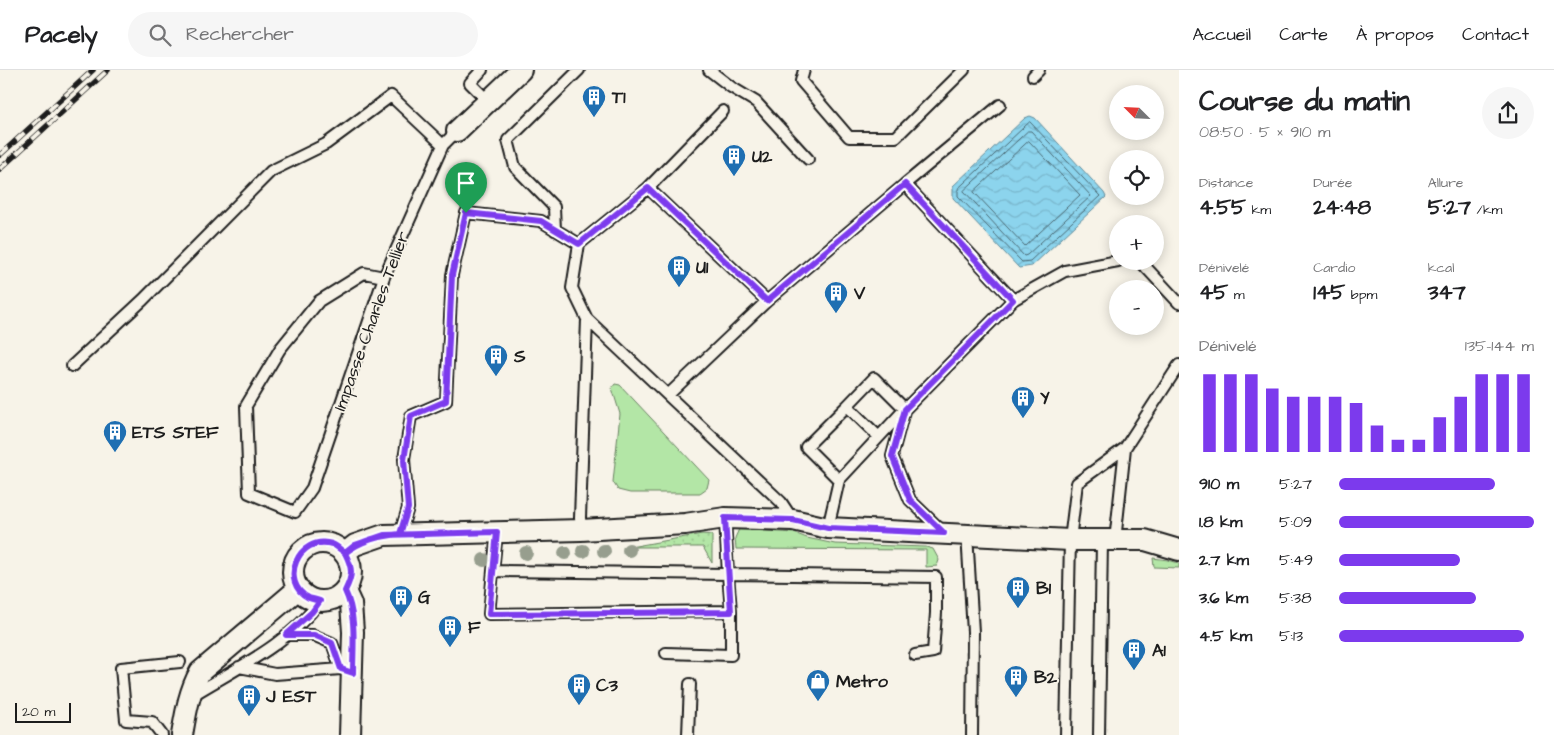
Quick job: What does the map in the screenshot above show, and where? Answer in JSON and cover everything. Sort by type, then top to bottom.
[{"type":"street","name":"Impasse Charles Tellier","points":[[457,131],[521,70]]},
{"type":"street","points":[[345,553],[355,545],[384,535],[582,530],[685,524],[725,518],[793,520],[828,528],[1070,540],[1145,540],[1179,536]]},
{"type":"street","points":[[1145,540],[1179,550]]},
{"type":"street","points":[[319,543],[333,545],[345,553],[351,566],[351,579],[345,591],[334,599],[320,601],[308,597],[298,589],[293,575],[294,567],[296,560],[305,548],[319,543]]},
{"type":"street","points":[[182,735],[188,698],[200,672],[298,589]]},
{"type":"street","points":[[345,591],[351,604],[354,632],[347,671],[350,735]]},
{"type":"lane","points":[[482,70],[470,83],[488,101]]},
{"type":"lane","points":[[555,230],[554,207],[515,167],[508,140],[579,70]]},
{"type":"lane","points":[[709,70],[731,87],[756,102],[808,159]]},
{"type":"lane","points":[[804,70],[801,81],[849,137],[896,137],[964,70]]},
{"type":"lane","points":[[72,366],[144,300],[271,171],[326,144],[391,96],[443,145]]},
{"type":"lane","points":[[668,395],[767,301],[1000,105]]},
{"type":"lane","points":[[723,111],[648,188],[579,244],[572,288],[587,319],[781,502],[793,520]]},
{"type":"lane","name":"Impasse Charles Tellier","points":[[384,277],[364,273],[319,301],[280,349],[246,406],[249,493],[295,512],[312,488],[384,277],[443,145],[457,131]]},
{"type":"lane","points":[[905,184],[1013,300]]},
{"type":"lane","points":[[648,188],[767,301]]},
{"type":"lane","points":[[400,534],[408,508],[404,460],[411,416],[446,401],[452,275],[466,213],[541,221],[579,244]]},
{"type":"lane","points":[[828,528],[839,480],[905,409],[1013,300],[1064,271],[1109,263]]},
{"type":"lane","points":[[1148,270],[1179,303]]},
{"type":"lane","points":[[582,530],[581,508],[587,319]]},
{"type":"lane","points":[[1066,735],[1070,540],[1077,483],[1125,448],[1179,364]]},
{"type":"lane","points":[[839,480],[806,447],[874,378],[905,409]]},
{"type":"lane","points":[[847,406],[879,436]]},
{"type":"lane","points":[[905,409],[892,456],[910,500],[944,533]]},
{"type":"lane","points":[[1099,735],[1109,541],[1125,448]]},
{"type":"lane","points":[[666,653],[731,656],[731,612],[725,518]]},
{"type":"lane","points":[[497,532],[489,614],[731,612]]},
{"type":"lane","points":[[967,534],[973,632],[972,735]]},
{"type":"lane","points":[[493,570],[936,577],[933,652],[915,655]]},
{"type":"lane","points":[[188,698],[270,649],[312,612],[320,601]]},
{"type":"lane","points":[[239,667],[275,674],[347,671],[332,643],[314,635],[286,635]]},
{"type":"lane","points":[[162,735],[152,722],[126,720],[121,668],[180,662]]},
{"type":"lane","points":[[688,735],[690,684]]},
{"type":"green space","points":[[615,384],[620,385],[709,480],[707,488],[700,493],[630,493],[618,490],[613,482],[620,414],[612,388]]},
{"type":"green space","points":[[739,529],[794,533],[835,544],[926,547],[933,549],[939,560],[937,566],[926,567],[926,550],[736,549],[735,538]]},
{"type":"green space","points":[[702,534],[712,535],[712,563],[703,547],[630,547]]},
{"type":"green space","points":[[1153,558],[1179,563],[1179,568],[1154,567]]},
{"type":"water","points":[[1030,116],[1035,118],[1106,197],[1032,266],[1019,268],[953,198],[953,186],[1025,118]]},
{"type":"railway","points":[[0,155],[93,70]]},
{"type":"railway","points":[[0,169],[108,70]]},
{"type":"place","name":"T1","points":[[594,118]]},
{"type":"place","name":"U2","points":[[734,177]]},
{"type":"place","name":"U1","points":[[679,288]]},
{"type":"place","name":"V","points":[[836,314]]},
{"type":"place","name":"S","points":[[496,377]]},
{"type":"place","name":"Y","points":[[1023,419]]},
{"type":"place","name":"ETS STEF","points":[[115,453]]},
{"type":"place","name":"B1","points":[[1018,609]]},
{"type":"place","name":"G","points":[[401,618]]},
{"type":"place","name":"F","points":[[450,648]]},
{"type":"place","name":"A1","points":[[1134,671]]},
{"type":"place","name":"B2","points":[[1016,698]]},
{"type":"place","name":"Metro","points":[[818,702]]},
{"type":"place","name":"C3","points":[[579,706]]},
{"type":"place","name":"J EST","points":[[249,717]]},
{"type":"route","points":[[466,213],[452,275],[446,401],[411,416],[404,460],[408,508],[400,534],[384,535],[355,545],[345,553],[333,545],[319,543],[305,548],[296,560],[293,575],[298,589],[308,597],[320,601],[312,612],[286,635],[314,635],[332,643],[341,669],[353,673],[354,632],[351,604],[345,591],[351,579],[351,566],[345,553],[355,545],[384,535],[497,532],[489,614],[731,612],[725,518],[793,520],[828,528],[944,533],[910,500],[892,456],[905,409],[1013,300],[905,184],[767,301],[648,188],[579,244],[541,221],[466,213]]}]
